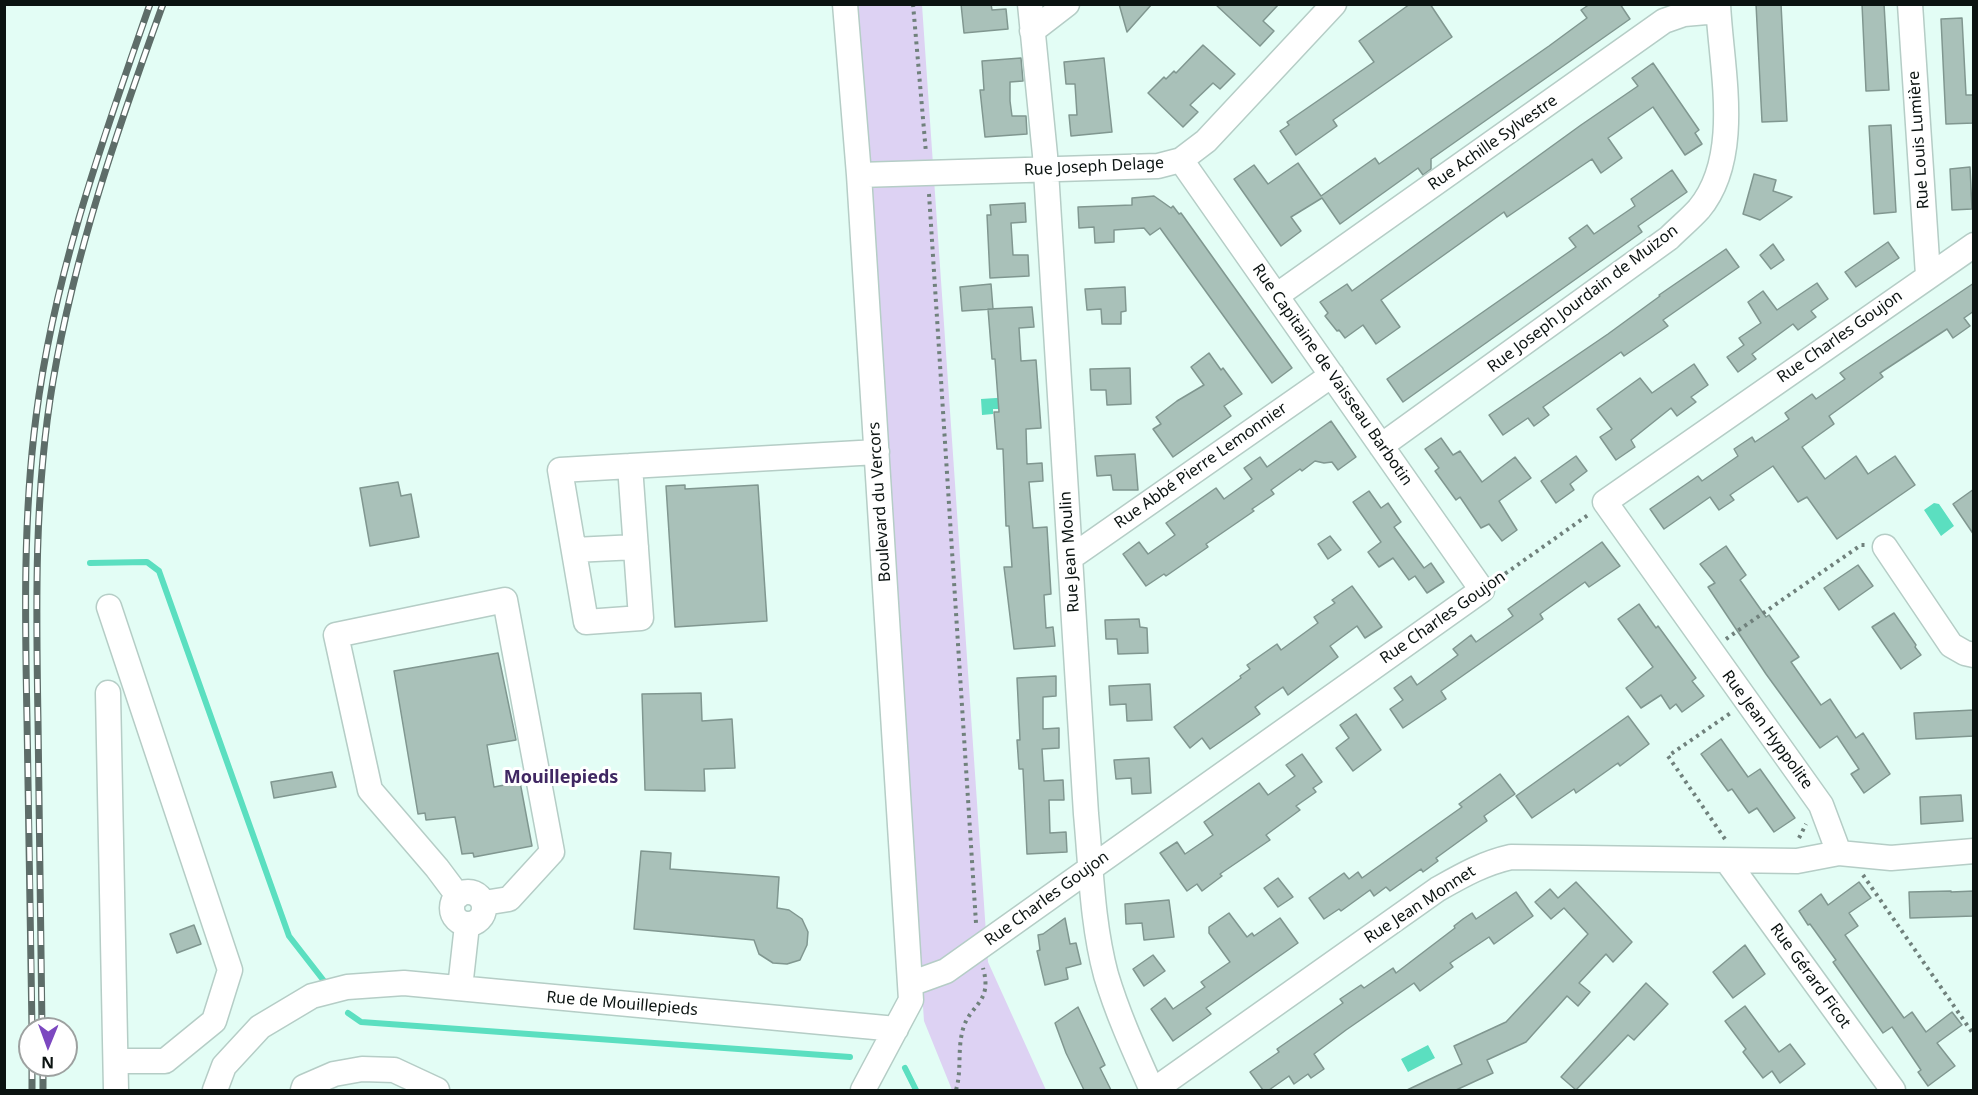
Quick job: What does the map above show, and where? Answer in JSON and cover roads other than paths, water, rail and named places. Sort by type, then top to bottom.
[{"type":"street","name":"Boulevard du Vercors","points":[[845,4],[859,175],[910,992]]},
{"type":"street","name":"Rue Jean Moulin","points":[[1030,4],[1045,170],[1086,814],[1095,913],[1106,972],[1120,1021],[1153,1090]]},
{"type":"street","points":[[1032,31],[1066,4]]},
{"type":"street","name":"Rue Joseph Delage","points":[[859,175],[1158,166],[1181,160],[1206,141],[1334,4]]},
{"type":"street","name":"Rue Louis Lumière","points":[[1910,4],[1928,275]]},
{"type":"street","name":"Rue Achille Sylvestre","points":[[1276,296],[1664,21],[1684,14],[1718,8]]},
{"type":"street","name":"Rue Joseph Jourdain de Muizon","points":[[1382,446],[1669,238],[1699,209],[1713,185],[1724,150],[1726,113],[1718,8]]},
{"type":"street","name":"Rue Capitaine de Vaisseau Barbotin","points":[[1181,160],[1482,590]]},
{"type":"street","name":"Rue Charles Goujon","points":[[1605,502],[1974,245]]},
{"type":"street","name":"Rue Abbé Pierre Lemonnier","points":[[1070,558],[1332,375]]},
{"type":"street","points":[[630,466],[641,618],[586,622],[560,470],[630,466],[877,452]]},
{"type":"street","name":"Rue Jean Hyppolite","points":[[1605,502],[1821,805],[1839,854]]},
{"type":"street","points":[[574,550],[636,547]]},
{"type":"street","points":[[1885,547],[1952,645],[1965,653],[1974,655]]},
{"type":"street","name":"Rue Charles Goujon","points":[[910,992],[978,949],[1482,590]]},
{"type":"street","points":[[458,896],[370,790],[336,635],[505,600],[552,852],[509,900],[484,903]]},
{"type":"street","points":[[109,607],[230,970],[214,1021],[165,1061],[116,1061]]},
{"type":"street","points":[[108,693],[116,1090]]},
{"type":"street","points":[[1839,854],[1891,858],[1974,851]]},
{"type":"street","name":"Rue Jean Monnet","points":[[1153,1090],[1438,889],[1476,867],[1511,857],[1727,852],[1797,861],[1839,854]]},
{"type":"street","name":"Rue Gérard Ficot","points":[[1727,852],[1893,1090]]},
{"type":"street","points":[[463,893],[476,894],[484,903],[484,910],[479,921],[467,925],[456,919],[453,914],[452,907],[458,896],[463,893]]},
{"type":"street","points":[[460,988],[467,925]]},
{"type":"street","name":"Rue de Mouillepieds","points":[[215,1090],[224,1065],[260,1027],[312,996],[347,987],[404,983],[896,1029]]},
{"type":"street","points":[[866,1084],[896,1029],[910,992]]},
{"type":"street","points":[[303,1090],[304,1087],[334,1074],[362,1069],[394,1070],[437,1090]]},
{"type":"street","points":[[325,1078],[352,1090]]},
{"type":"waterway","points":[[90,563],[147,562],[159,571],[289,936],[324,981]]},
{"type":"waterway","points":[[348,1013],[361,1022],[850,1057]]},
{"type":"waterway","points":[[905,1068],[916,1090]]},
{"type":"railway","points":[[32,1017],[26,606],[29,493],[36,417],[55,311],[82,208],[150,4]]},
{"type":"railway","points":[[42,1017],[37,593],[39,508],[47,423],[62,333],[99,190],[163,4]]},
{"type":"railway","points":[[32,1077],[32,1090]]},
{"type":"railway","points":[[43,1077],[43,1090]]},
{"type":"district","name":"Mouillepieds","points":[[561,778]]}]
